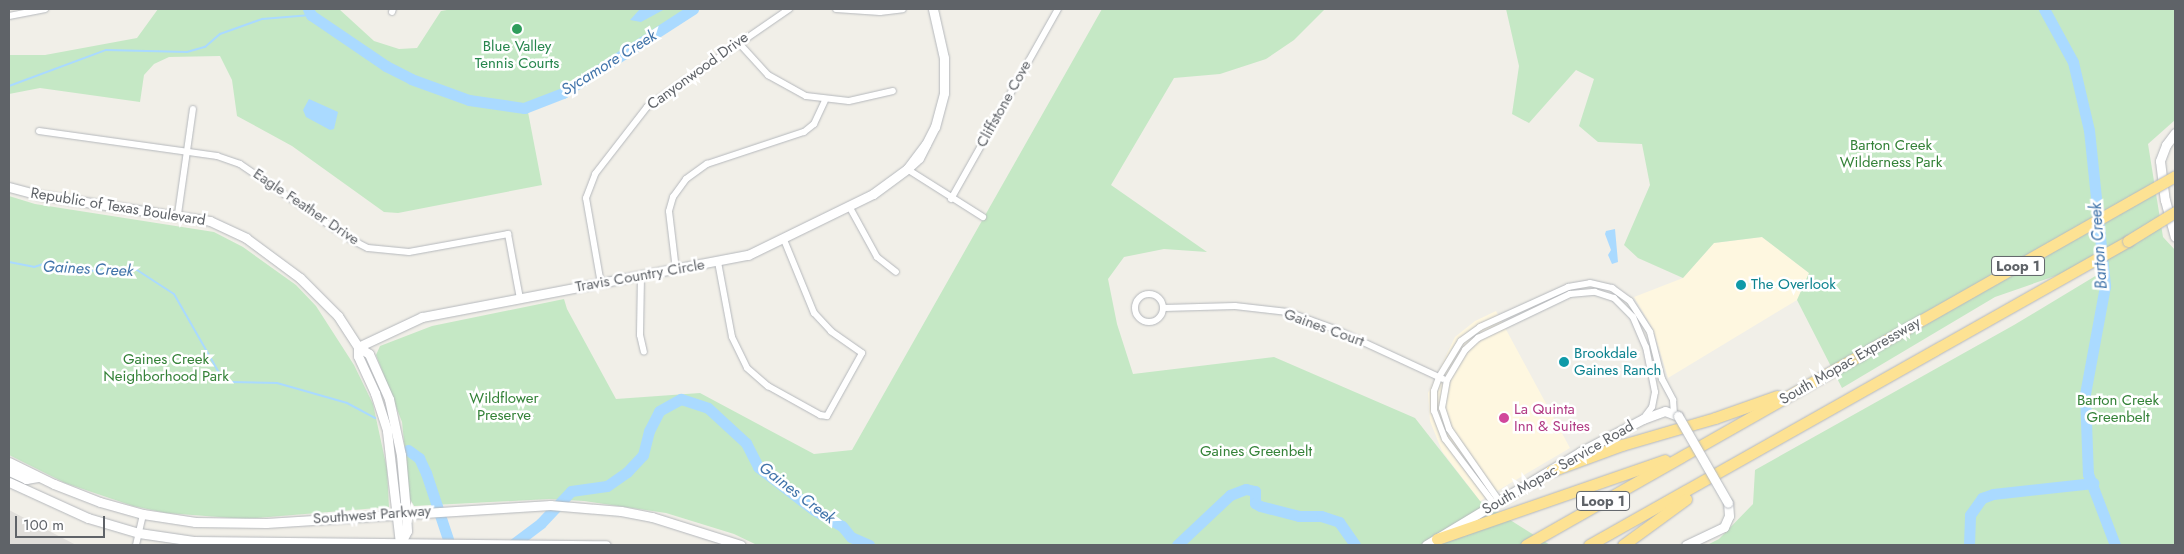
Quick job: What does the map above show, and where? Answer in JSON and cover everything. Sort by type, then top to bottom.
[{"type":"highway","name":"South Mopac Expressway","points":[[1526,545],[2175,176]]},
{"type":"highway","name":"South Mopac Expressway","points":[[1589,545],[2175,212]]},
{"type":"highway","points":[[1551,471],[1614,447],[1716,418],[1805,386]]},
{"type":"highway","points":[[1437,539],[1681,457]]},
{"type":"highway","points":[[1623,545],[1707,479]]},
{"type":"main road","name":"Travis Country Circle","points":[[358,346],[422,317],[748,255],[784,240],[884,188],[907,169],[926,144],[939,116],[945,80],[942,44],[933,9]]},
{"type":"main road","points":[[2175,133],[2166,145],[2160,161],[2165,200],[2175,238]]},
{"type":"main road","name":"Republic of Texas Boulevard","points":[[9,187],[39,195],[178,214],[224,226],[288,268],[338,316],[358,346],[369,354],[389,399],[401,455],[406,512],[407,531],[400,544]]},
{"type":"main road","name":"Republic of Texas Boulevard","points":[[358,346],[358,356],[375,393],[387,431],[400,544]]},
{"type":"main road","name":"South Mopac Service Road","points":[[1426,545],[1643,419],[1666,411],[1676,415]]},
{"type":"main road","points":[[1676,415],[1728,503],[1730,516],[1724,527],[1686,545]]},
{"type":"main road","name":"Southwest Parkway","points":[[9,462],[76,493],[143,514],[228,524],[550,505],[580,507],[652,517],[741,545]]},
{"type":"main road","points":[[9,471],[26,479],[38,477]]},
{"type":"main road","name":"Southwest Parkway","points":[[9,482],[70,511],[139,533],[220,543],[606,545]]},
{"type":"street","points":[[9,16],[45,9]]},
{"type":"street","name":"Canyonwood Drive","points":[[600,284],[586,206],[591,180],[647,107],[738,42],[789,9]]},
{"type":"street","points":[[836,9],[880,12],[903,9]]},
{"type":"street","name":"Cliffstone Cove","points":[[951,198],[1058,9]]},
{"type":"street","points":[[738,42],[759,68],[777,82],[806,96],[825,100],[858,100],[893,91]]},
{"type":"street","points":[[676,270],[669,211],[674,197],[686,179],[707,164],[804,132],[814,124],[825,100]]},
{"type":"street","points":[[178,214],[193,109]]},
{"type":"street","name":"Eagle Feather Drive","points":[[39,131],[187,152],[240,164],[348,238],[368,248],[409,252],[508,234],[520,298]]},
{"type":"street","points":[[907,169],[983,217]]},
{"type":"street","points":[[850,206],[877,257],[896,272]]},
{"type":"street","points":[[718,262],[732,337],[747,368],[768,386],[820,416],[827,416],[862,352],[831,331],[814,313],[784,240]]},
{"type":"street","points":[[642,276],[640,335],[644,352]]},
{"type":"street","points":[[1471,465],[1445,439],[1436,422],[1433,402],[1440,377],[1466,336],[1569,290],[1602,284],[1623,294],[1650,332],[1662,379],[1673,400],[1676,415]]},
{"type":"street","points":[[1498,503],[1471,465],[1444,418],[1442,399],[1447,380],[1465,350],[1478,338],[1569,290],[1595,292],[1622,305],[1639,328],[1655,392],[1652,407],[1643,419]]},
{"type":"street","points":[[1148,294],[1160,299],[1164,308],[1158,320],[1150,323],[1140,320],[1135,307],[1139,298],[1148,294]]},
{"type":"street","name":"Gaines Court","points":[[1164,308],[1235,306],[1288,312],[1335,329],[1447,380]]},
{"type":"street","points":[[1648,360],[1657,358]]},
{"type":"street","points":[[136,545],[143,514]]},
{"type":"shaded area","points":[[1762,237],[1809,273],[1797,300],[1668,378],[1653,329],[1634,297],[1683,278],[1714,243]]},
{"type":"shaded area","points":[[1496,311],[1570,448],[1480,501],[1442,451],[1430,421],[1428,393],[1455,337],[1475,321]]},
{"type":"shaded area","points":[[9,510],[76,545],[9,545]]},
{"type":"green space","points":[[158,9],[339,9],[374,41],[399,49],[417,48],[441,11],[453,9],[698,9],[574,91],[528,112],[542,185],[398,213],[384,212],[292,146],[237,116],[232,80],[220,56],[169,57],[154,64],[144,75],[140,102],[40,88],[9,94],[9,55],[45,55],[137,38]]},
{"type":"green space","points":[[1102,9],[1325,9],[1294,40],[1266,59],[1220,74],[1174,78],[1111,185],[1207,252],[1164,249],[1124,257],[1108,279],[1117,324],[1133,374],[1274,357],[1415,418],[1480,501],[1550,545],[757,545],[734,534],[666,513],[584,501],[549,499],[414,506],[410,499],[402,422],[376,355],[380,346],[432,326],[564,299],[567,309],[616,399],[700,393],[814,454],[852,450]]},
{"type":"green space","points":[[1506,9],[2175,9],[2175,120],[2148,144],[2163,237],[2175,250],[2175,545],[1707,545],[1719,539],[1753,504],[1755,470],[2014,325],[2107,269],[2081,267],[1995,297],[1842,388],[1797,300],[1809,273],[1762,237],[1714,243],[1683,278],[1638,258],[1624,245],[1650,185],[1642,144],[1598,142],[1579,126],[1594,79],[1576,70],[1529,123],[1512,114],[1519,66]]},
{"type":"green space","name":"Gaines Creek Neighborhood Park","points":[[9,196],[35,204],[214,232],[243,247],[296,285],[316,306],[354,365],[373,404],[387,469],[389,507],[245,519],[166,513],[133,506],[65,483],[9,455]]},
{"type":"water","points":[[640,9],[665,9],[641,22],[630,20]]},
{"type":"water","points":[[309,99],[338,112],[334,129],[330,130],[306,117],[303,110]]},
{"type":"water","points":[[1615,229],[1618,262],[1612,264],[1608,255],[1611,250],[1605,234],[1606,231]]},
{"type":"waterway","name":"Sycamore Creek","points":[[308,9],[311,15],[386,66],[411,79],[469,100],[524,108],[563,93],[693,9]]},
{"type":"waterway","name":"Barton Creek","points":[[2044,9],[2073,62],[2089,130],[2105,286],[2085,394],[2088,474],[2115,545]]},
{"type":"waterway","points":[[9,86],[106,50],[187,52],[205,47],[220,34],[262,19],[311,15]]},
{"type":"waterway","name":"Gaines Creek","points":[[9,262],[34,267],[44,264],[69,271],[137,270],[174,294],[221,376],[231,382],[277,383],[347,403],[375,418]]},
{"type":"waterway","name":"Gaines Creek","points":[[512,545],[541,523],[571,491],[607,486],[627,472],[643,455],[649,431],[659,411],[681,399],[708,408],[746,443],[758,467],[814,510],[842,526],[851,537],[869,545]]},
{"type":"waterway","name":"Gaines Creek","points":[[408,450],[419,458],[426,473],[450,545]]},
{"type":"waterway","name":"Gaines Creek","points":[[1969,545],[1970,515],[1982,498],[1993,494],[2093,483]]},
{"type":"waterway","name":"Gaines Creek","points":[[1177,545],[1230,495],[1246,489],[1255,491],[1255,503],[1260,506],[1299,516],[1321,516],[1339,522],[1355,545]]},
{"type":"place","name":"Blue Valley Tennis Courts","points":[[517,29]]},
{"type":"place","name":"The Overlook","points":[[1741,285]]},
{"type":"place","name":"Brookdale Gaines Ranch","points":[[1564,362]]},
{"type":"place","name":"La Quinta Inn & Suites","points":[[1504,418]]},
{"type":"park label","name":"Barton Creek Wilderness Park","points":[[1891,154]]},
{"type":"park label","name":"Wildflower Preserve","points":[[504,406]]},
{"type":"park label","name":"Barton Creek Greenbelt","points":[[2118,408]]},
{"type":"park label","name":"Gaines Greenbelt","points":[[1256,452]]}]
